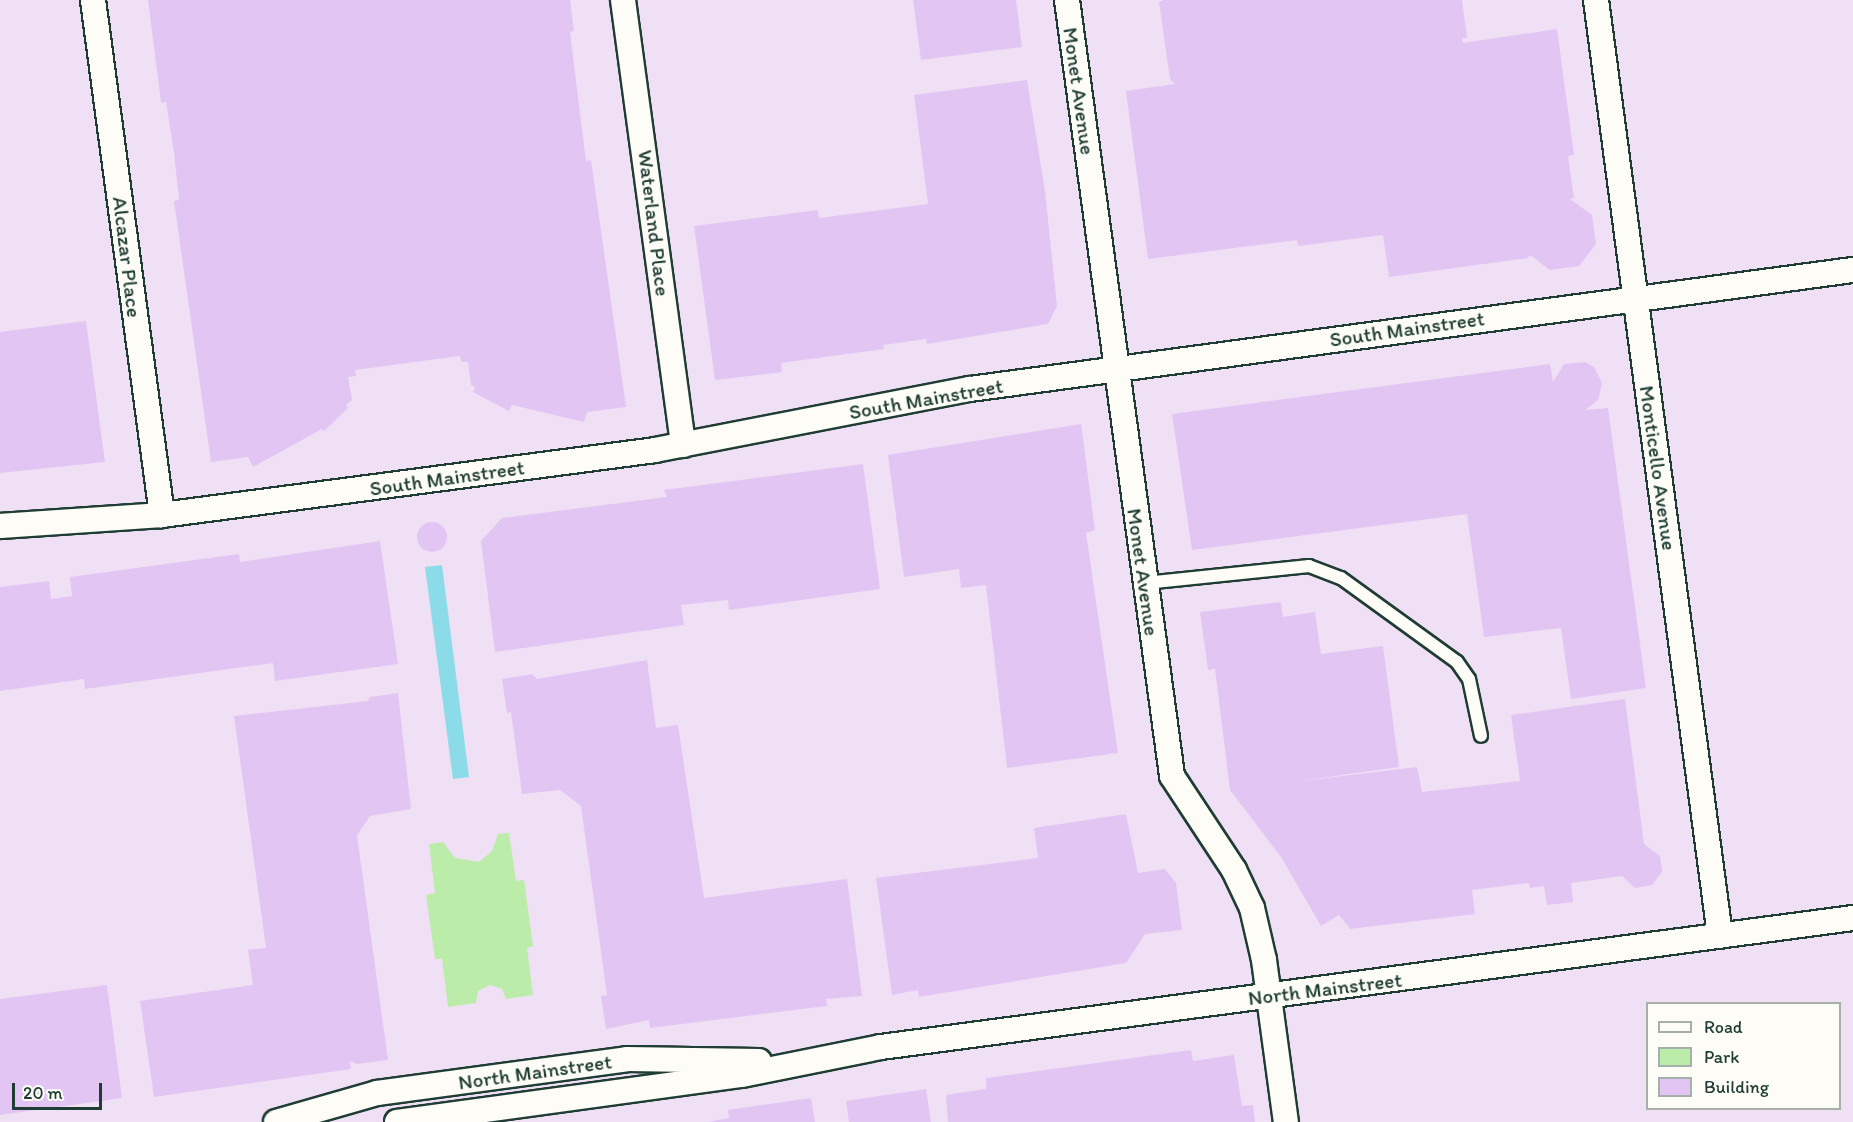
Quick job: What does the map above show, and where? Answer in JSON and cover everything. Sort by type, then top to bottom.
[{"type":"street","name":"Alcazar Place","points":[[93,0],[162,515]]},
{"type":"street","name":"Waterland Place","points":[[623,0],[683,445]]},
{"type":"street","name":"Monet Avenue","points":[[1067,0],[1144,583],[1172,776],[1244,887],[1259,933],[1286,1122]]},
{"type":"street","name":"Monticello Avenue","points":[[1596,0],[1720,936]]},
{"type":"street","name":"South Mainstreet","points":[[0,526],[162,515],[683,445],[970,389],[1853,270]]},
{"type":"street","name":"North Mainstreet","points":[[397,1122],[742,1075],[798,1061],[1853,918]]},
{"type":"street","name":"North Mainstreet","points":[[276,1122],[377,1093],[627,1059],[798,1061]]},
{"type":"lane","points":[[1144,583],[1309,566],[1341,578],[1457,662],[1469,679],[1481,736]]},
{"type":"shaded area","points":[[0,0],[1853,0],[1853,1122],[0,1122]]},
{"type":"green space","points":[[509,833],[516,881],[524,880],[533,946],[527,948],[533,995],[506,999],[502,989],[490,985],[478,991],[476,1003],[448,1007],[442,959],[435,959],[426,895],[435,893],[429,844],[443,842],[455,858],[479,862],[492,851],[498,834]]},
{"type":"water","points":[[442,565],[469,777],[453,779],[425,567]]},
{"type":"building","points":[[148,0],[570,0],[574,31],[570,32],[586,161],[591,160],[626,407],[587,412],[584,422],[512,405],[509,411],[473,392],[475,387],[471,385],[468,362],[461,362],[460,356],[407,363],[355,370],[356,376],[348,377],[352,400],[346,405],[348,408],[324,431],[322,429],[253,467],[248,457],[211,462],[174,201],[179,200],[174,153],[166,102],[161,103]]},
{"type":"building","points":[[913,0],[1016,0],[1022,47],[921,60]]},
{"type":"building","points":[[1164,0],[1462,0],[1467,38],[1462,38],[1463,43],[1557,29],[1574,155],[1568,156],[1574,198],[1570,199],[1592,215],[1596,244],[1579,266],[1550,270],[1530,255],[1528,258],[1389,277],[1383,235],[1298,246],[1297,240],[1148,259],[1126,91],[1175,84],[1170,79],[1159,2]]},
{"type":"building","points":[[1027,80],[1045,191],[1057,306],[1048,324],[927,344],[926,339],[883,345],[884,349],[781,363],[782,372],[715,380],[694,226],[818,210],[819,218],[928,204],[914,95]]},
{"type":"building","points":[[86,321],[105,462],[0,473],[0,332]]},
{"type":"building","points":[[1585,362],[1594,367],[1602,383],[1598,400],[1585,410],[1608,408],[1646,688],[1571,699],[1561,628],[1484,637],[1467,514],[1192,550],[1172,414],[1550,364],[1553,382],[1564,364]]},
{"type":"building","points":[[1081,424],[1095,530],[1086,533],[1118,753],[1007,768],[986,585],[961,588],[959,569],[904,577],[888,455]]},
{"type":"building","points":[[863,464],[880,589],[729,610],[728,600],[681,605],[684,625],[495,652],[481,541],[502,518],[667,497],[664,490]]},
{"type":"building","points":[[432,522],[443,526],[447,537],[443,548],[432,552],[421,548],[417,537],[421,526]]},
{"type":"building","points":[[380,541],[398,664],[275,681],[273,663],[85,689],[84,679],[0,691],[0,587],[49,581],[51,599],[72,596],[70,577],[239,554],[240,562]]},
{"type":"building","points":[[1281,602],[1283,617],[1315,612],[1321,654],[1383,646],[1399,767],[1293,782],[1417,767],[1422,792],[1520,781],[1511,715],[1625,699],[1644,844],[1660,856],[1662,872],[1652,885],[1635,888],[1622,876],[1571,883],[1573,902],[1547,905],[1544,886],[1530,888],[1529,883],[1472,890],[1475,914],[1350,929],[1339,915],[1321,926],[1281,857],[1230,790],[1215,669],[1208,670],[1200,612]]},
{"type":"building","points":[[647,660],[656,728],[678,725],[704,898],[847,879],[862,996],[826,999],[827,1006],[650,1028],[649,1020],[606,1029],[601,996],[607,995],[581,806],[560,790],[522,794],[511,712],[507,713],[502,679],[532,674],[537,679]]},
{"type":"building","points":[[398,693],[411,809],[370,816],[357,835],[388,1060],[357,1064],[350,1061],[351,1069],[154,1097],[140,1001],[253,985],[248,950],[266,948],[234,716],[368,701],[370,697]]},
{"type":"building","points":[[1126,814],[1138,873],[1165,869],[1176,883],[1182,930],[1145,934],[1126,963],[919,997],[918,990],[892,995],[876,878],[1038,858],[1034,828]]},
{"type":"building","points":[[107,985],[122,1098],[0,1115],[0,999]]},
{"type":"building","points":[[1191,1050],[1193,1061],[1234,1055],[1242,1106],[1253,1105],[1255,1122],[948,1122],[946,1095],[986,1089],[986,1078]]},
{"type":"building","points":[[926,1089],[931,1122],[849,1122],[846,1101]]},
{"type":"building","points":[[811,1098],[815,1122],[707,1122],[729,1118],[728,1110]]}]
